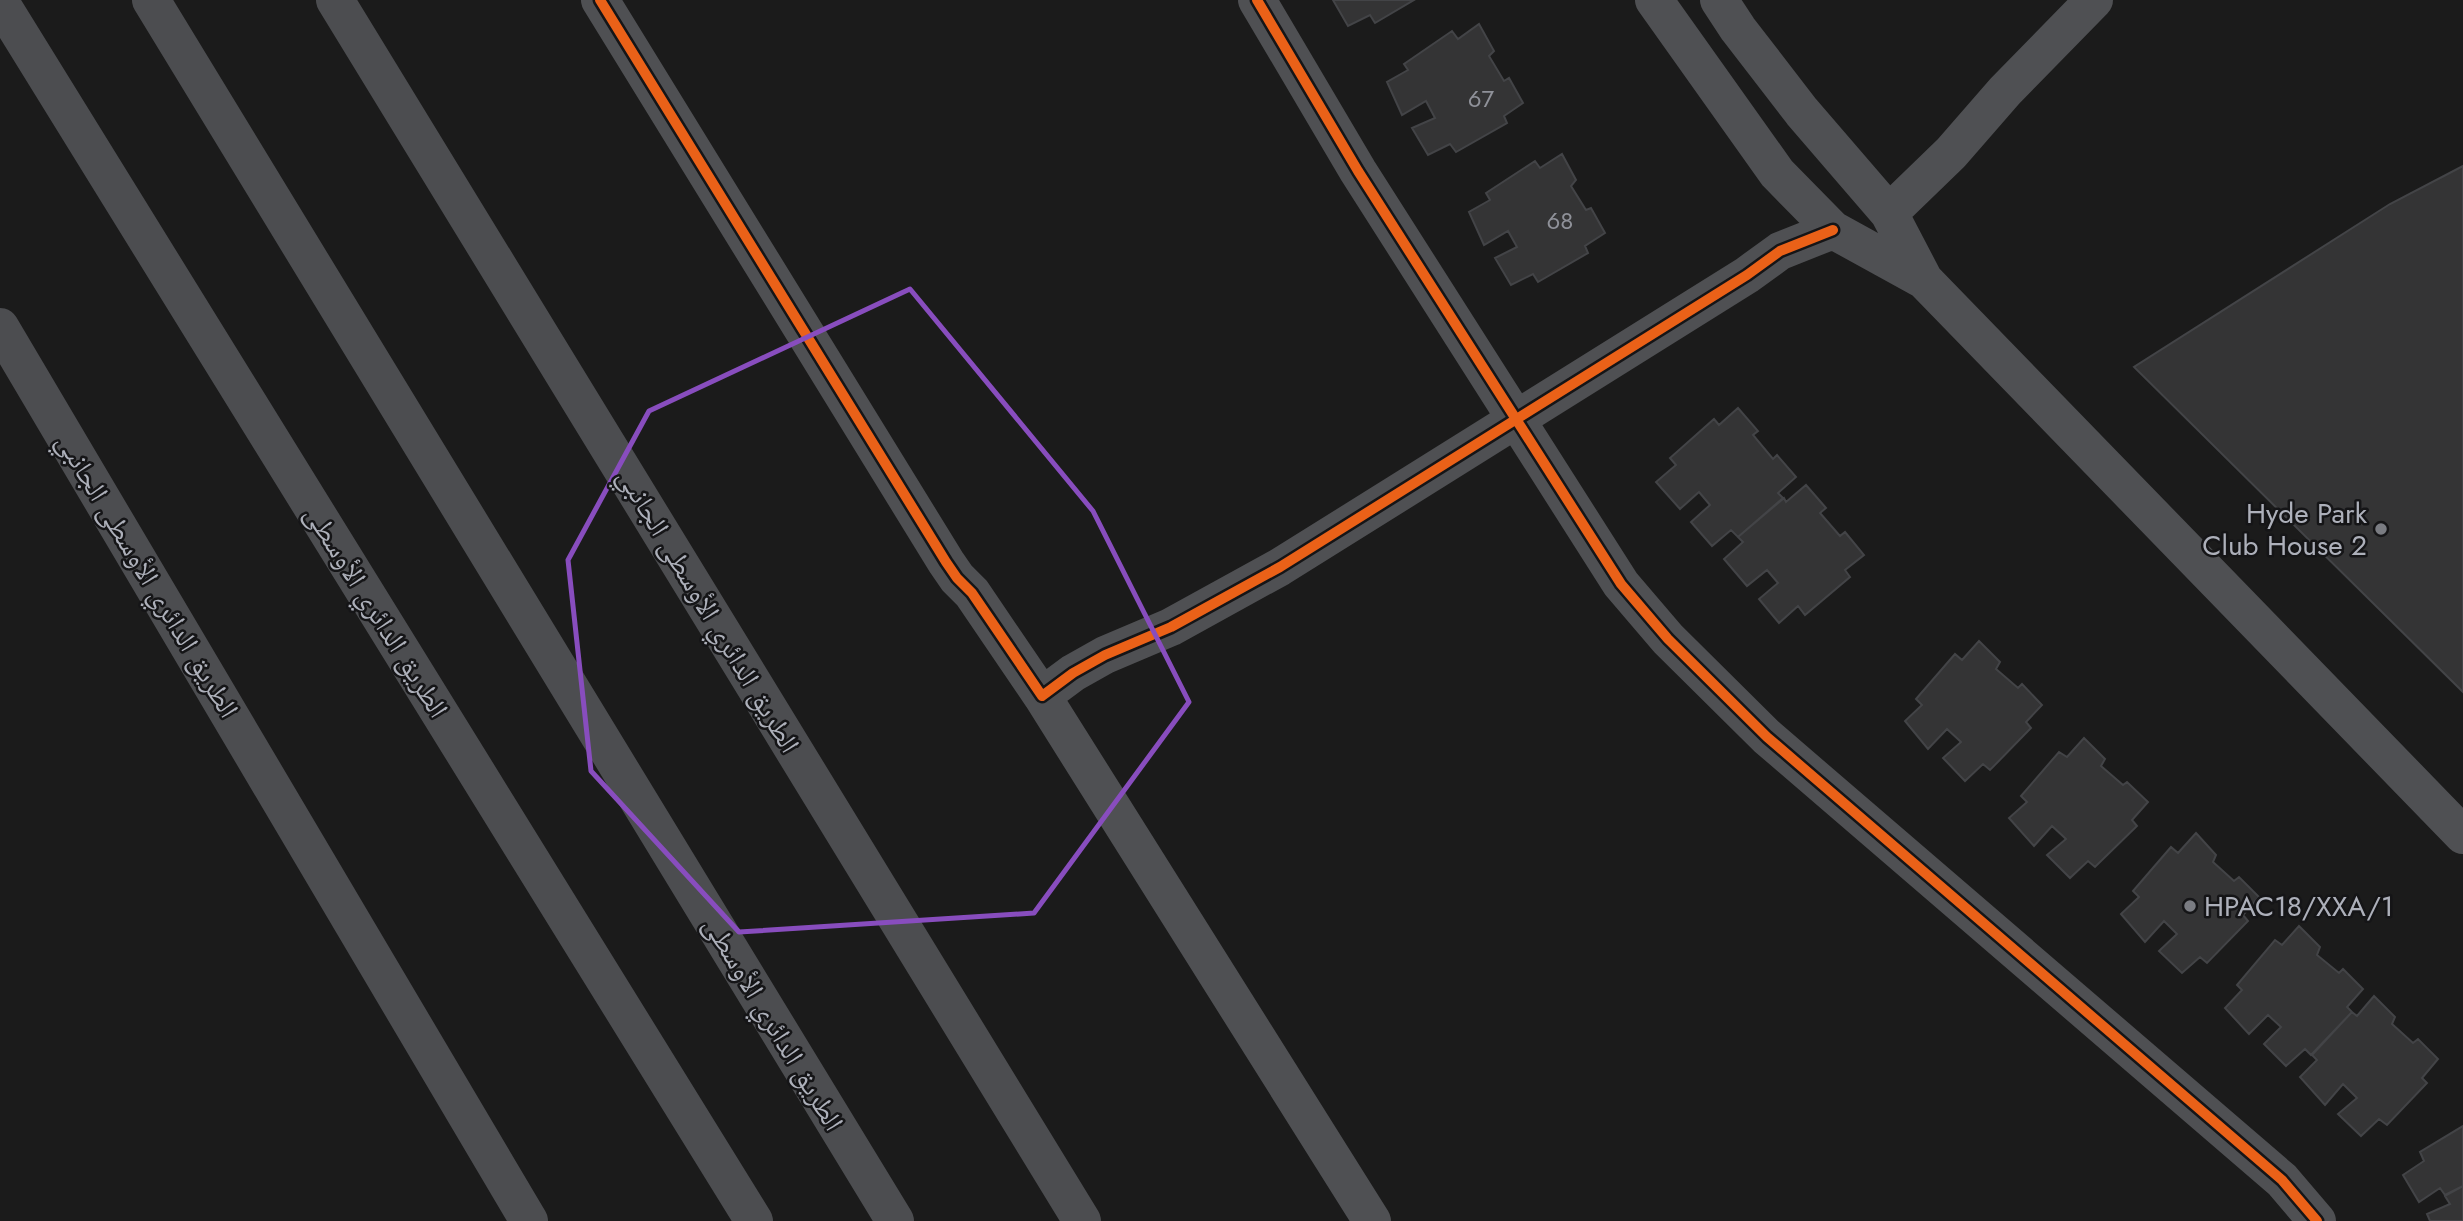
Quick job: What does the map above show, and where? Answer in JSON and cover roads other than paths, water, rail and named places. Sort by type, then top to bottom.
[{"type":"highway","name":"الطريق الدائري الأوسطى","points":[[151,0],[895,1221]]},
{"type":"highway","name":"الطريق الدائري الأوسطى الجانبي","points":[[335,0],[1083,1221]]},
{"type":"highway","name":"الطريق الدائري الأوسطى","points":[[0,2],[754,1221]]},
{"type":"highway","name":"الطريق الدائري الأوسطى الجانبي","points":[[0,327],[529,1221]]},
{"type":"street","points":[[600,0],[946,562],[972,593],[1042,696],[1372,1221]]},
{"type":"street","points":[[1257,0],[1358,171],[1621,584],[1668,639],[1767,737],[2264,1164],[2290,1188],[2317,1221]]},
{"type":"street","points":[[1654,0],[1777,173],[1833,230],[1924,280]]},
{"type":"street","points":[[1719,0],[1802,113],[1889,213],[1924,280],[2463,835]]},
{"type":"street","points":[[1889,213],[1951,153],[2005,91],[2094,0]]},
{"type":"street","points":[[1042,696],[1073,673],[1105,655],[1171,627],[1280,567],[1747,275],[1780,251],[1833,230]]},
{"type":"place","name":"Hyde Park Club House 2","points":[[2381,529]]},
{"type":"place","name":"HPAC18/XXA/1","points":[[2190,906]]}]
